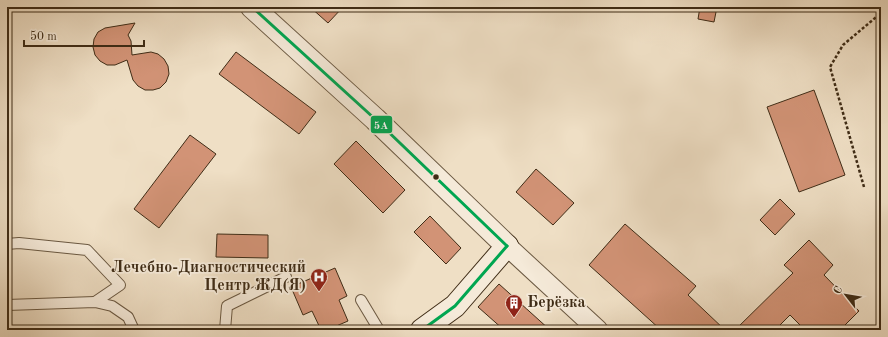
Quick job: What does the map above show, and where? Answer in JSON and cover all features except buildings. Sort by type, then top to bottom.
[{"type":"street","points":[[252,7],[375,118],[507,246],[598,330]]},
{"type":"street","points":[[422,330],[455,306],[507,246]]},
{"type":"lane","points":[[7,244],[19,243],[87,250],[120,285],[95,302]]},
{"type":"lane","points":[[225,330],[226,306],[286,277]]},
{"type":"lane","points":[[361,300],[379,330]]},
{"type":"lane","points":[[7,305],[95,302],[112,306],[128,317],[134,330]]},
{"type":"path","points":[[864,186],[830,67],[843,45],[881,13]]},
{"type":"transit line","name":"5А","points":[[252,7],[375,119],[507,246]]},
{"type":"transit line","name":"5А","points":[[422,330],[455,306],[507,246]]},
{"type":"place","name":"Лечебно-Диагностический Центр ЖД(Я)","points":[[319,292]]},
{"type":"place","name":"Берёзка","points":[[514,318]]}]
